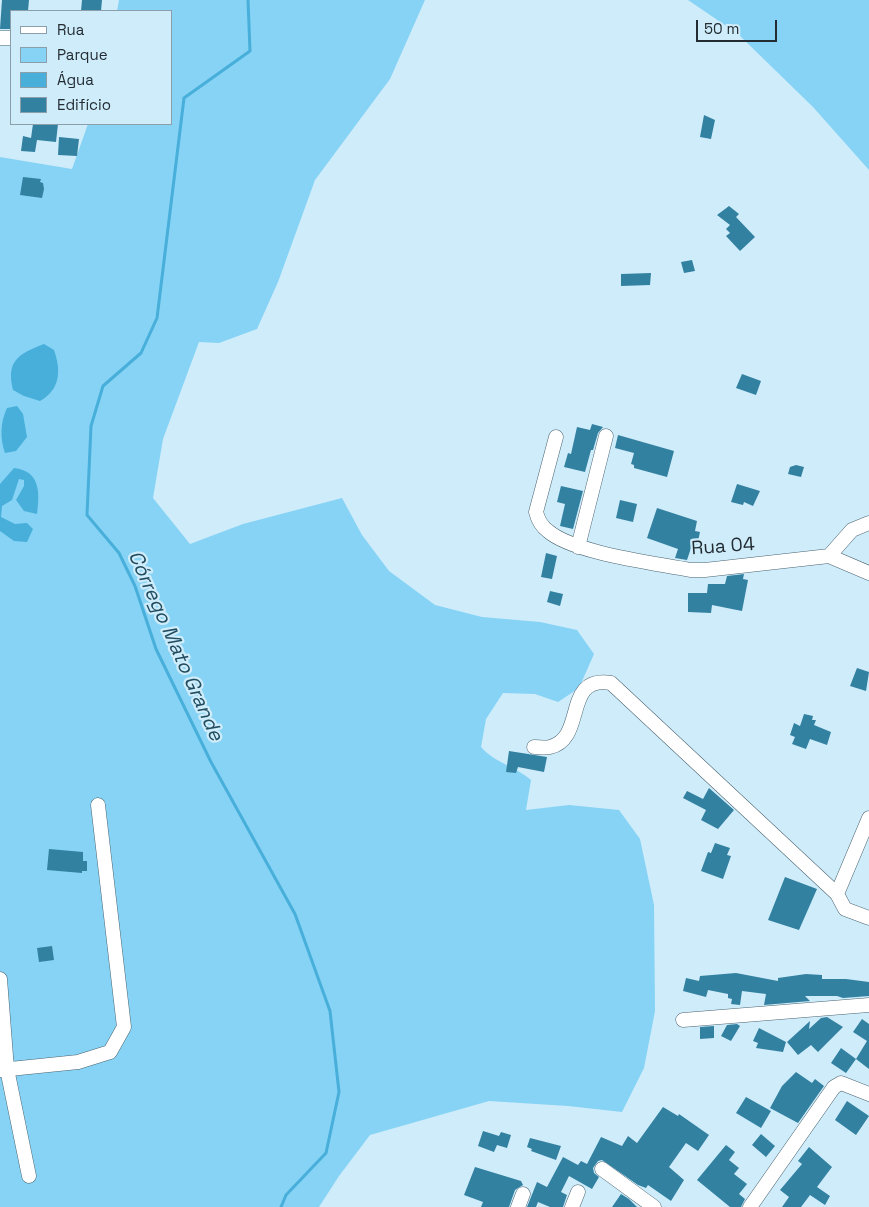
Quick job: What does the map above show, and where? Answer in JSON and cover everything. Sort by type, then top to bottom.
[{"type":"street","points":[[578,547],[606,436]]},
{"type":"street","name":"Rua 04","points":[[556,437],[536,512],[539,523],[548,532],[578,547],[690,570],[705,570],[829,556],[869,573]]},
{"type":"street","points":[[829,556],[852,530],[869,524]]},
{"type":"street","points":[[534,747],[550,747],[560,743],[569,731],[583,691],[590,683],[598,681],[611,683],[837,894],[845,909],[869,918]]},
{"type":"street","points":[[3,1070],[78,1062],[110,1052],[124,1027],[98,805]]},
{"type":"street","points":[[837,894],[869,818]]},
{"type":"street","points":[[0,979],[3,1070],[29,1176]]},
{"type":"street","points":[[683,1020],[869,1005]]},
{"type":"street","points":[[750,1207],[834,1087],[841,1083],[869,1094]]},
{"type":"street","points":[[602,1169],[654,1207]]},
{"type":"street","points":[[572,1207],[578,1192]]},
{"type":"green space","points":[[119,0],[425,0],[390,79],[315,180],[278,282],[257,329],[219,343],[199,342],[163,439],[153,498],[190,544],[243,524],[342,498],[362,535],[389,571],[435,605],[482,617],[540,622],[577,630],[594,654],[579,688],[558,702],[535,694],[503,693],[486,719],[481,747],[492,757],[531,780],[526,810],[569,805],[619,810],[640,839],[654,905],[655,1011],[644,1068],[622,1112],[568,1106],[489,1101],[370,1135],[339,1176],[319,1207],[0,1207],[0,157],[72,169],[88,125],[172,125],[172,10],[117,10]]},
{"type":"green space","points":[[688,0],[869,0],[869,170],[813,107],[738,34]]},
{"type":"water","points":[[44,344],[54,350],[58,372],[56,385],[40,401],[13,390],[11,372],[13,365],[21,355]]},
{"type":"water","points":[[17,406],[23,414],[27,437],[16,451],[5,453],[2,442],[3,419],[7,408]]},
{"type":"water","points":[[14,468],[29,473],[36,484],[38,491],[37,514],[24,511],[16,500],[24,486],[24,480],[19,479],[12,500],[2,506],[1,517],[15,524],[27,523],[33,529],[27,542],[14,541],[0,531],[0,484]]},
{"type":"building","points":[[2,0],[29,0],[28,10],[10,10],[10,29],[0,29]]},
{"type":"building","points":[[82,0],[102,0],[101,10],[81,10]]},
{"type":"building","points":[[704,115],[715,120],[711,139],[700,137]]},
{"type":"building","points":[[33,125],[58,125],[56,142],[37,140],[35,152],[21,151],[23,136],[31,138]]},
{"type":"building","points":[[59,137],[79,139],[77,156],[58,155]]},
{"type":"building","points":[[23,177],[41,179],[40,182],[43,183],[44,189],[42,198],[20,195]]},
{"type":"building","points":[[729,206],[739,214],[736,217],[755,237],[740,251],[726,236],[730,233],[726,229],[730,225],[717,215]]},
{"type":"building","points":[[692,260],[695,271],[684,273],[681,262]]},
{"type":"building","points":[[651,273],[650,285],[621,286],[621,274]]},
{"type":"building","points":[[742,374],[761,381],[756,395],[736,388]]},
{"type":"building","points":[[592,424],[603,427],[598,433],[593,450],[591,450],[585,472],[564,467],[568,453],[571,454],[577,427],[590,430]]},
{"type":"building","points":[[618,435],[674,451],[667,477],[634,468],[634,465],[631,464],[634,453],[615,448]]},
{"type":"building","points":[[796,465],[804,467],[801,477],[788,474],[790,467]]},
{"type":"building","points":[[737,484],[760,491],[753,506],[744,502],[743,505],[731,502]]},
{"type":"building","points":[[561,486],[583,491],[573,529],[560,526],[565,504],[557,502]]},
{"type":"building","points":[[620,500],[637,504],[633,522],[616,518]]},
{"type":"building","points":[[657,508],[697,521],[695,531],[700,532],[697,546],[692,545],[687,560],[675,558],[678,549],[647,538]]},
{"type":"building","points":[[546,553],[557,556],[552,579],[541,577]]},
{"type":"building","points":[[744,574],[743,579],[748,580],[742,611],[712,605],[711,613],[688,612],[688,593],[707,593],[708,584],[725,584],[727,576]]},
{"type":"building","points":[[550,591],[563,594],[560,606],[547,602]]},
{"type":"building","points":[[857,668],[869,672],[866,691],[850,686]]},
{"type":"building","points":[[804,714],[813,716],[812,720],[816,720],[814,725],[831,732],[827,745],[810,739],[806,749],[792,744],[795,737],[790,735],[794,723],[800,726]]},
{"type":"building","points":[[509,751],[547,757],[544,772],[518,767],[516,773],[506,772]]},
{"type":"building","points":[[709,788],[734,810],[718,829],[701,820],[706,810],[683,798],[687,791],[703,799]]},
{"type":"building","points":[[715,843],[730,848],[727,855],[731,856],[723,879],[701,871],[708,852],[711,853]]},
{"type":"building","points":[[49,849],[83,852],[83,861],[87,861],[87,871],[82,871],[82,873],[47,870]]},
{"type":"building","points":[[785,877],[817,889],[799,930],[768,920]]},
{"type":"building","points":[[52,946],[54,960],[39,962],[37,948]]},
{"type":"building","points":[[736,973],[778,981],[778,978],[806,974],[822,975],[822,979],[846,979],[869,982],[869,996],[843,998],[837,996],[805,996],[810,1001],[764,1005],[766,994],[742,991],[740,1005],[731,1004],[732,999],[728,998],[728,994],[708,990],[706,997],[683,991],[686,978],[699,981],[700,976]]},
{"type":"building","points":[[827,1017],[843,1027],[818,1052],[811,1045],[798,1055],[787,1042],[810,1021],[809,1029],[821,1018]]},
{"type":"building","points":[[862,1019],[869,1024],[869,1069],[856,1059],[867,1041],[853,1032]]},
{"type":"building","points":[[737,1024],[740,1026],[731,1041],[721,1036],[727,1025]]},
{"type":"building","points":[[714,1026],[714,1038],[700,1039],[700,1027]]},
{"type":"building","points":[[759,1028],[786,1042],[783,1052],[756,1048],[758,1043],[753,1041]]},
{"type":"building","points":[[841,1048],[856,1059],[846,1073],[831,1063]]},
{"type":"building","points":[[796,1072],[812,1083],[815,1079],[824,1086],[798,1123],[770,1108],[782,1086]]},
{"type":"building","points":[[746,1097],[771,1111],[761,1128],[736,1113]]},
{"type":"building","points":[[847,1101],[869,1116],[856,1135],[835,1120]]},
{"type":"building","points":[[663,1107],[678,1116],[679,1114],[709,1135],[698,1151],[686,1143],[669,1167],[684,1180],[671,1201],[648,1185],[646,1188],[638,1185],[602,1160],[598,1161],[593,1168],[594,1173],[599,1177],[592,1189],[569,1176],[561,1192],[567,1195],[563,1207],[550,1207],[538,1202],[536,1207],[527,1207],[537,1182],[547,1187],[563,1157],[578,1165],[581,1161],[587,1164],[601,1137],[622,1146],[628,1136],[637,1143]]},
{"type":"building","points":[[483,1131],[499,1136],[501,1132],[511,1135],[507,1148],[497,1145],[494,1152],[478,1146]]},
{"type":"building","points":[[761,1134],[775,1146],[766,1157],[752,1145]]},
{"type":"building","points":[[530,1138],[561,1146],[556,1160],[531,1151],[532,1149],[527,1147]]},
{"type":"building","points":[[726,1145],[735,1152],[729,1160],[739,1168],[734,1174],[747,1184],[739,1194],[745,1199],[741,1207],[730,1207],[697,1180]]},
{"type":"building","points":[[809,1147],[832,1167],[817,1187],[830,1196],[825,1205],[810,1195],[801,1207],[782,1207],[789,1197],[780,1190],[802,1164],[798,1161]]},
{"type":"building","points":[[475,1167],[521,1181],[523,1185],[515,1190],[509,1207],[481,1207],[483,1202],[464,1195]]},
{"type":"building","points":[[621,1194],[629,1199],[637,1207],[612,1207]]},
{"type":"waterway","name":"Córrego Mato Grande","points":[[248,0],[250,51],[184,98],[157,318],[141,353],[103,386],[91,426],[87,515],[119,553],[135,586],[156,649],[211,762],[295,914],[330,1011],[339,1092],[326,1153],[286,1195],[281,1207]]}]
